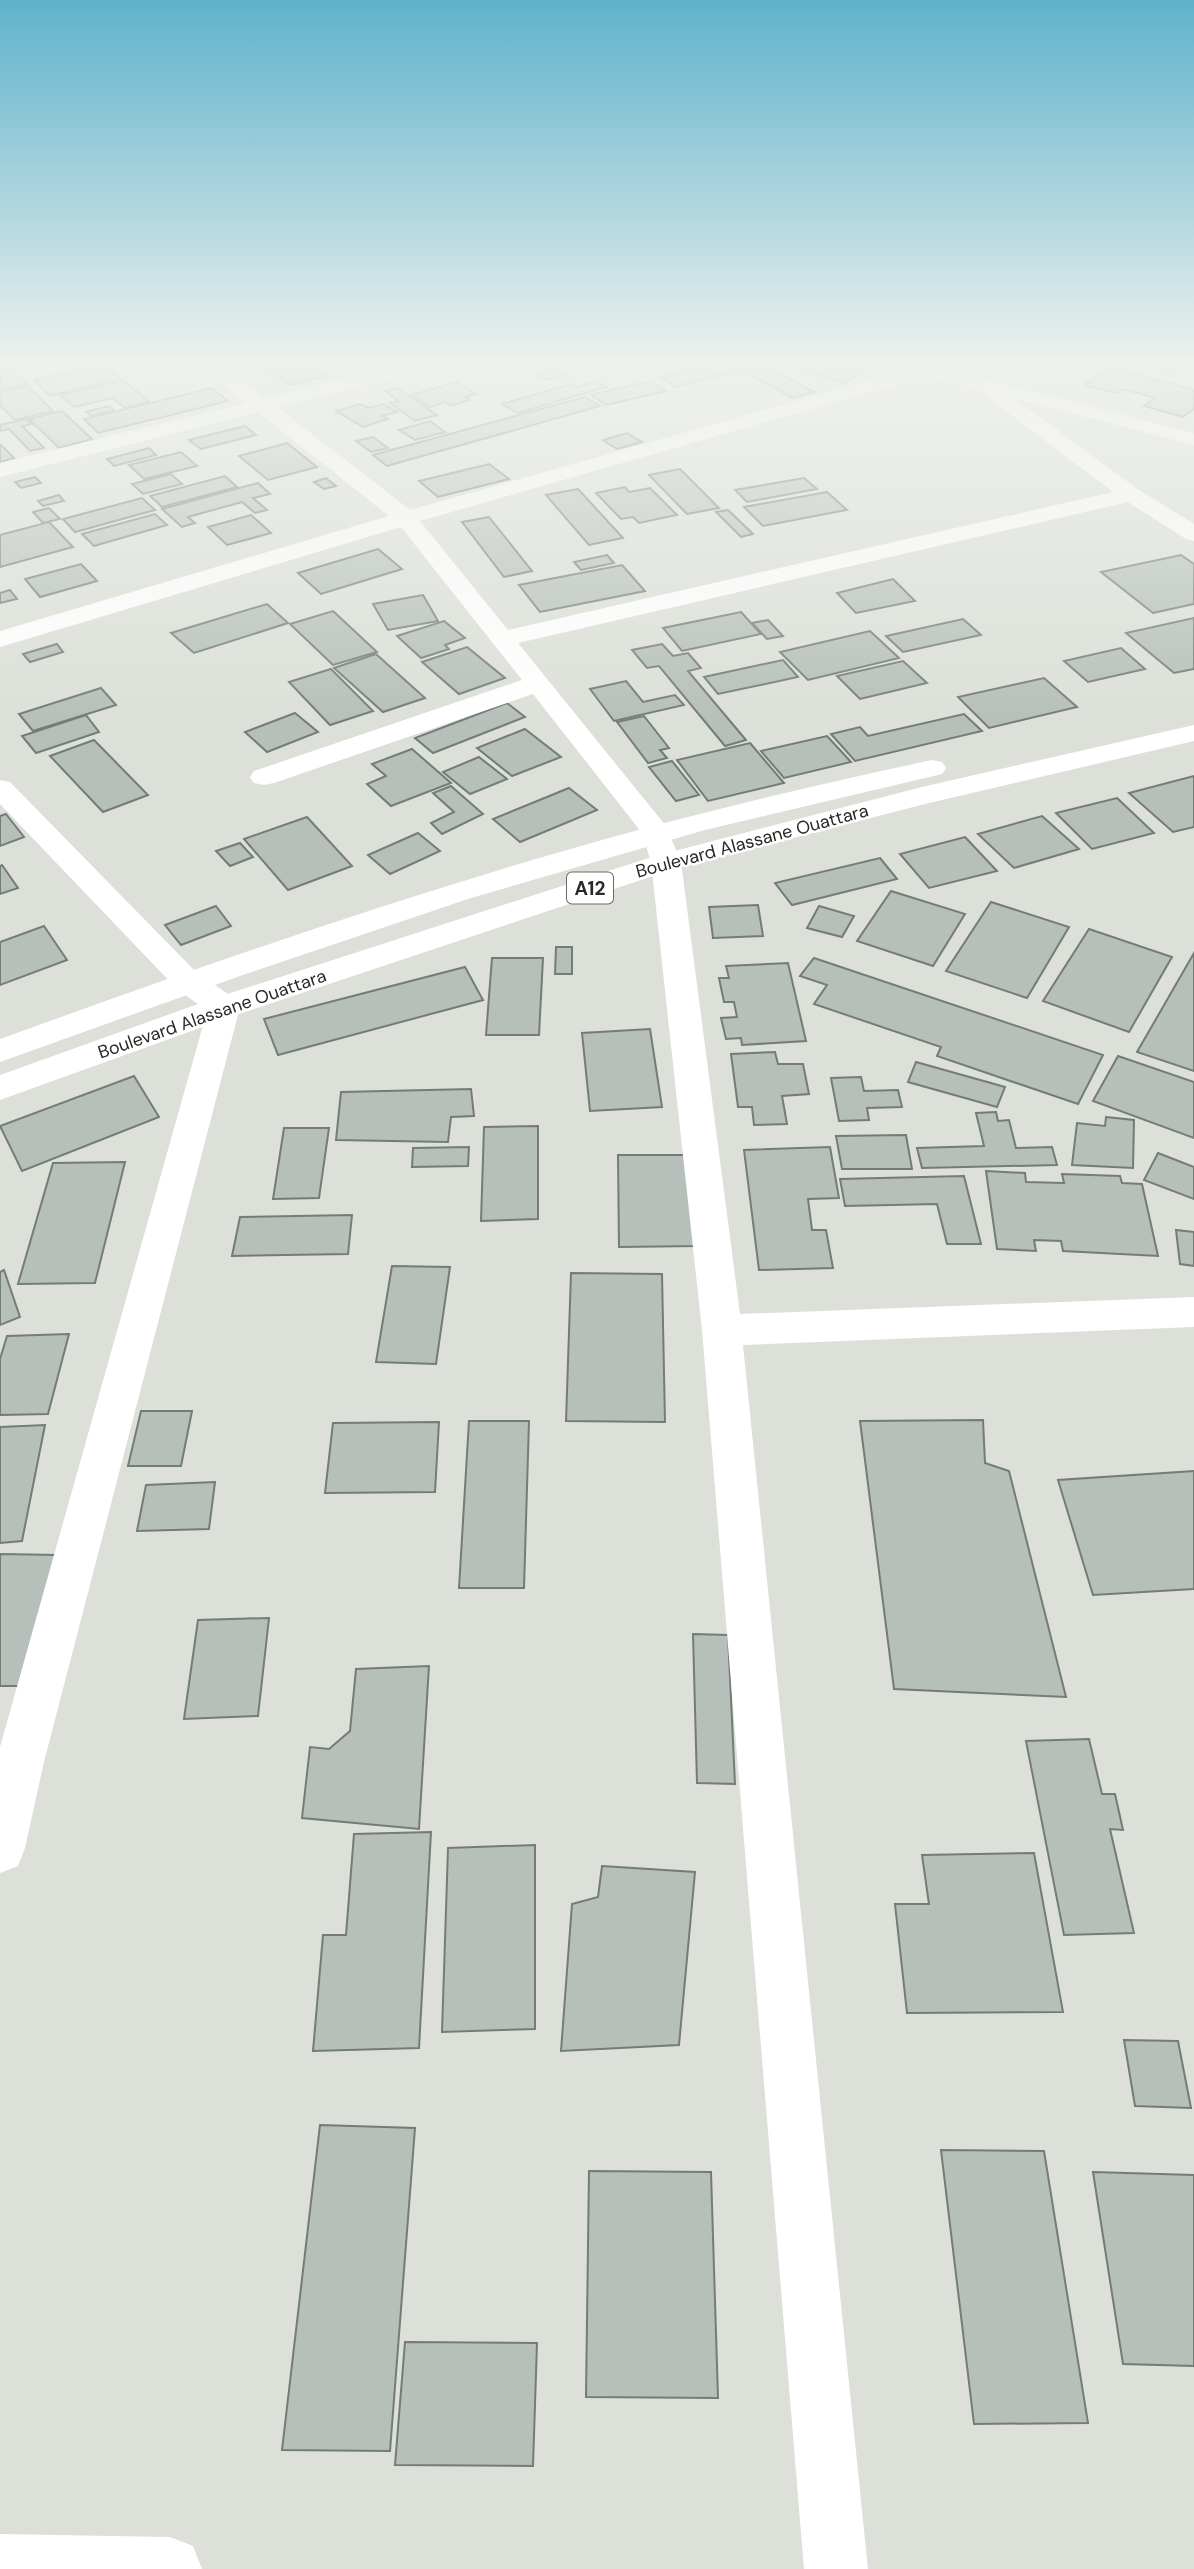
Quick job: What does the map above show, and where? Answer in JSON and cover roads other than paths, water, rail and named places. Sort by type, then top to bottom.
[{"type":"street","points":[[363,485],[406,518],[661,847],[722,1330],[836,2569]]},
{"type":"street","points":[[0,639],[518,485]]},
{"type":"street","points":[[1119,485],[1194,534]]},
{"type":"street","points":[[501,639],[1131,495]]},
{"type":"street","points":[[264,776],[537,684]]},
{"type":"street","name":"Boulevard Alassane Ouattara","points":[[0,1051],[187,981],[661,847],[880,779],[1077,739],[1194,710]]},
{"type":"street","name":"Boulevard Alassane Ouattara","points":[[0,1088],[661,847],[922,796],[1194,733]]},
{"type":"street","points":[[0,788],[187,981],[224,1007],[10,1762],[0,1848]]},
{"type":"street","points":[[722,1330],[1194,1312]]},
{"type":"street","points":[[0,2566],[170,2569]]}]
